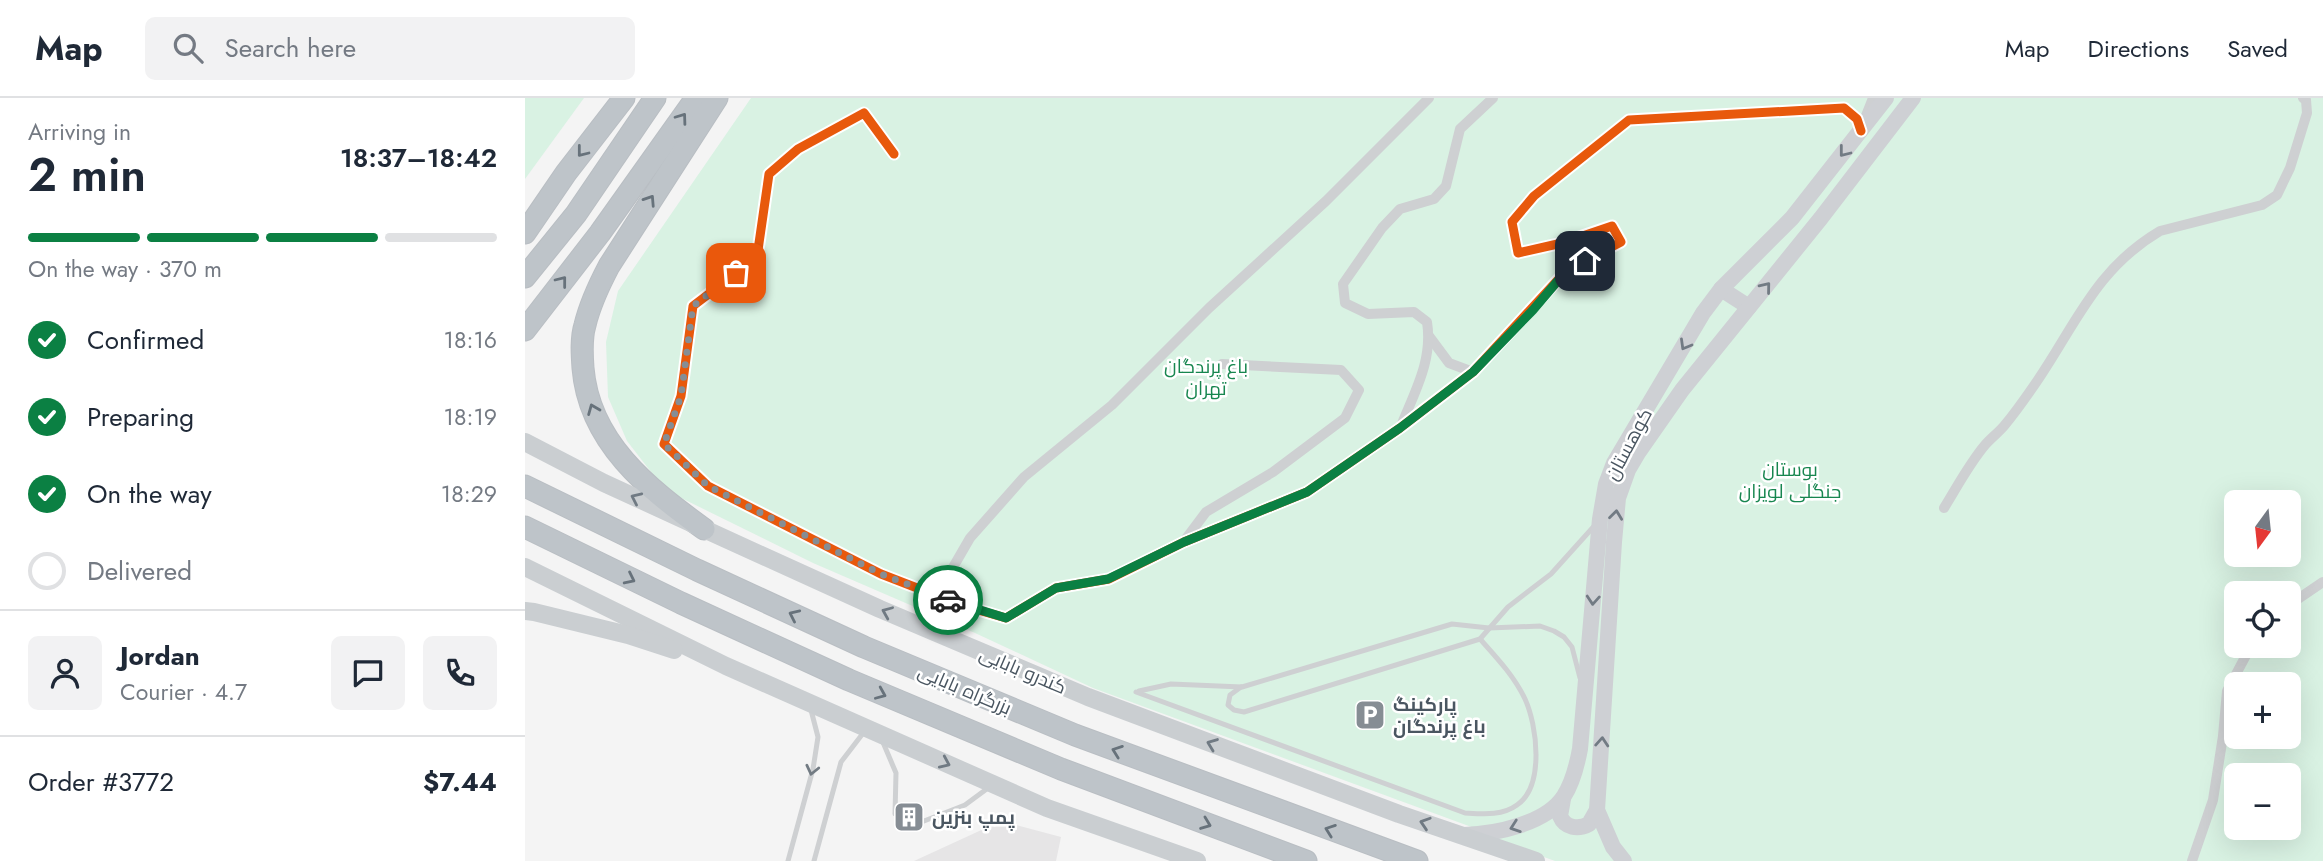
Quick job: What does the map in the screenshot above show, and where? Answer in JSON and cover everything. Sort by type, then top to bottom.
[{"type":"highway","points":[[525,233],[566,173],[624,98]]},
{"type":"highway","points":[[525,277],[576,214],[655,98]]},
{"type":"highway","points":[[525,330],[600,233],[696,98]]},
{"type":"highway","points":[[704,529],[632,471],[612,447],[589,402],[582,354],[584,327],[595,294],[609,266],[717,98]]},
{"type":"highway","name":"بزرگراه بابایی","points":[[525,486],[697,570],[888,657],[1075,735],[1417,861]]},
{"type":"highway","name":"بزرگراه بابایی","points":[[525,527],[849,680],[1061,769],[1306,861]]},
{"type":"main road","name":"کوهستان","points":[[1563,799],[1579,757],[1600,519],[1606,484],[1614,463],[1703,313],[1721,289],[1792,218],[1886,98]]},
{"type":"main road","name":"کوهستان","points":[[1624,861],[1613,847],[1597,810],[1613,542],[1619,498],[1628,470],[1682,390],[1821,218],[1913,98]]},
{"type":"main road","points":[[1721,289],[1749,307]]},
{"type":"main road","name":"کندرو بابایی","points":[[525,442],[704,529],[880,609],[1088,698],[1399,814],[1536,861]]},
{"type":"main road","points":[[525,567],[726,666],[1047,808],[1197,861]]},
{"type":"main road","points":[[525,611],[628,635],[744,674]]},
{"type":"main road","points":[[1563,799],[1560,816],[1570,827],[1589,824],[1597,810]]},
{"type":"main road","points":[[1460,835],[1516,827],[1542,815],[1563,799]]},
{"type":"street","points":[[937,595],[970,538],[1024,477],[1112,405],[1209,308],[1326,201],[1429,98]]},
{"type":"street","points":[[1400,428],[1428,359],[1427,322],[1414,312],[1368,314],[1345,303],[1343,284],[1400,209],[1434,199],[1446,186],[1459,129],[1493,98]]},
{"type":"street","points":[[1861,131],[1873,98]]},
{"type":"street","points":[[1944,508],[1980,452],[2032,389],[2059,349],[2090,294],[2111,268],[2160,230],[2262,205],[2277,195],[2290,168],[2307,113],[2306,100],[2303,98]]},
{"type":"street","points":[[894,154],[864,113],[798,149],[769,174],[758,257],[693,306],[681,396],[664,444],[708,486],[881,574],[1006,618],[1056,588],[1108,579],[1184,542],[1307,492],[1400,428],[1473,372],[1533,310],[1567,270],[1621,243],[1612,226],[1562,243],[1518,253],[1512,222],[1534,196],[1629,120],[1844,108],[1857,119],[1861,131]]},
{"type":"street","points":[[1429,336],[1449,363],[1473,372]]},
{"type":"street","points":[[1184,542],[1206,512],[1272,472],[1345,418],[1359,390],[1341,370],[1222,364]]},
{"type":"street","points":[[2301,598],[2323,582]]},
{"type":"street","points":[[2192,861],[2213,800],[2227,691],[2245,658]]},
{"type":"lane","points":[[1584,709],[1573,647],[1564,637],[1540,626],[1489,628],[1452,624],[1242,687],[1230,695],[1228,705],[1234,710],[1244,712],[1480,639],[1489,628],[1508,607],[1551,574],[1600,519]]},
{"type":"lane","points":[[1242,687],[1171,684],[1136,692],[1465,813],[1493,814],[1519,804],[1534,782],[1537,758],[1527,702],[1514,679],[1480,639]]},
{"type":"lane","points":[[788,861],[813,769],[818,737],[810,703]]},
{"type":"lane","points":[[814,861],[841,762],[873,731],[896,774],[895,814],[924,821],[965,805],[993,784]]},
{"type":"shaded area","points":[[1001,821],[1061,837],[1056,861],[914,861]]},
{"type":"green space","points":[[525,98],[584,98],[525,179]]},
{"type":"green space","name":"بوستان جنگلی لویزان","points":[[751,98],[2323,98],[2323,861],[1555,861],[1489,837],[1496,836],[1093,688],[975,633],[813,563],[665,490],[627,441],[608,397],[606,342],[618,291]]},
{"type":"cycle path","points":[[894,154],[864,113],[798,149],[769,174],[757,257],[693,306],[681,396],[664,444],[708,486],[881,574],[961,605],[1006,618],[1056,588],[1109,579],[1184,542],[1307,492],[1400,428],[1473,372],[1567,270],[1621,242],[1612,226],[1562,243],[1518,253],[1512,222],[1534,196],[1629,120],[1844,108],[1857,119],[1861,131]]},
{"type":"way so far","points":[[736,273],[693,306],[681,396],[664,444],[708,486],[881,574],[948,600]]},
{"type":"place","name":"پارکینگ باغ پرندگان","points":[[1370,715]]},
{"type":"place","name":"پمپ بنزین","points":[[909,817]]},
{"type":"route","points":[[948,600],[1006,618],[1056,588],[1108,579],[1184,542],[1307,492],[1400,428],[1473,372],[1533,310],[1567,270],[1585,261]]},
{"type":"park label","name":"باغ پرندگان تهران","points":[[1206,377]]}]
